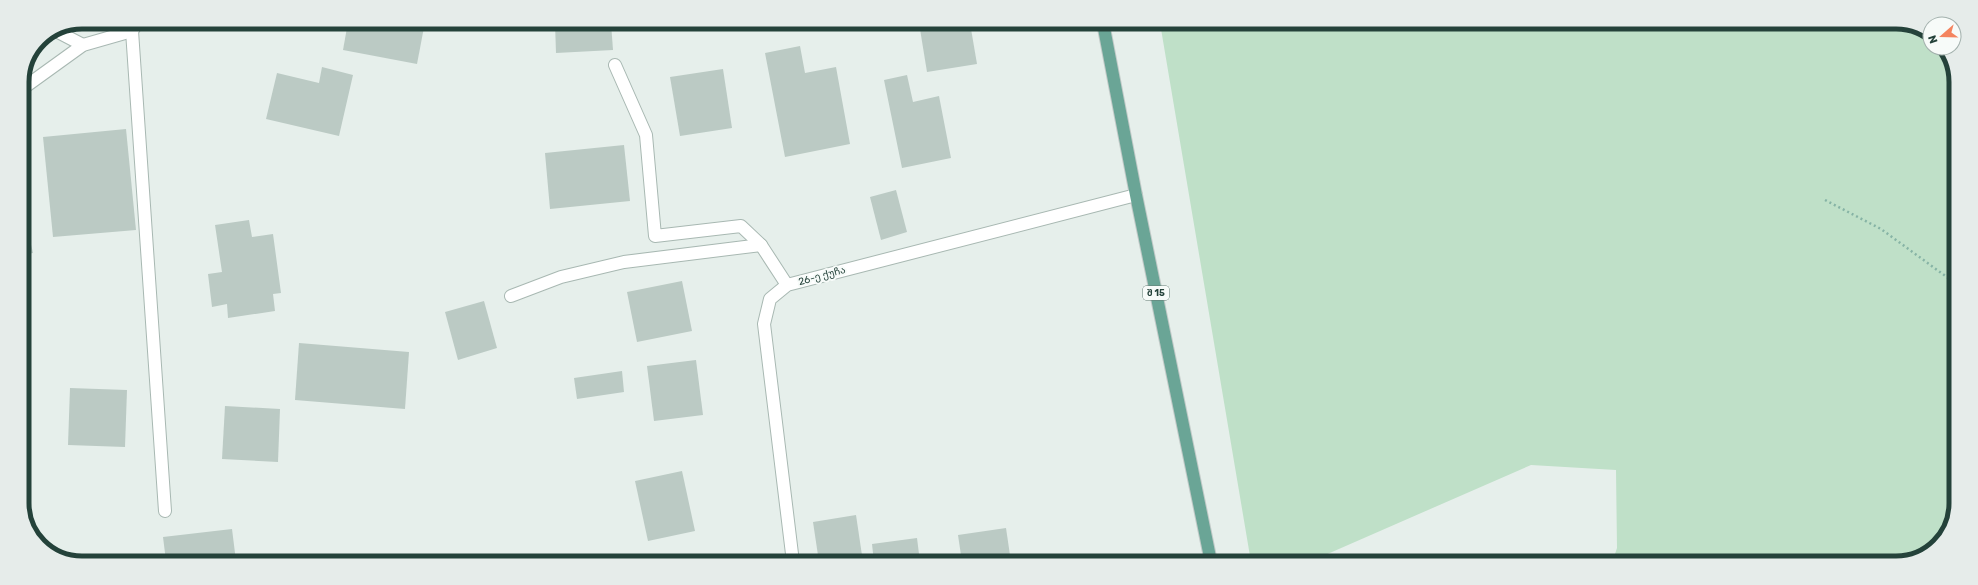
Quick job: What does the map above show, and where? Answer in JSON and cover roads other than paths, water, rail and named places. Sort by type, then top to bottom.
[{"type":"main road","name":"შ 15","points":[[1105,29],[1136,195],[1210,556]]},
{"type":"street","points":[[29,84],[83,45],[129,29]]},
{"type":"street","points":[[135,29],[165,510]]},
{"type":"street","points":[[61,34],[83,45]]},
{"type":"street","points":[[615,66],[646,135],[655,236],[742,226],[761,245],[787,285]]},
{"type":"street","name":"26-ე ქუჩა","points":[[791,556],[764,324],[770,299],[787,285],[1136,195]]},
{"type":"street","points":[[511,296],[560,277],[624,262],[761,245]]}]
